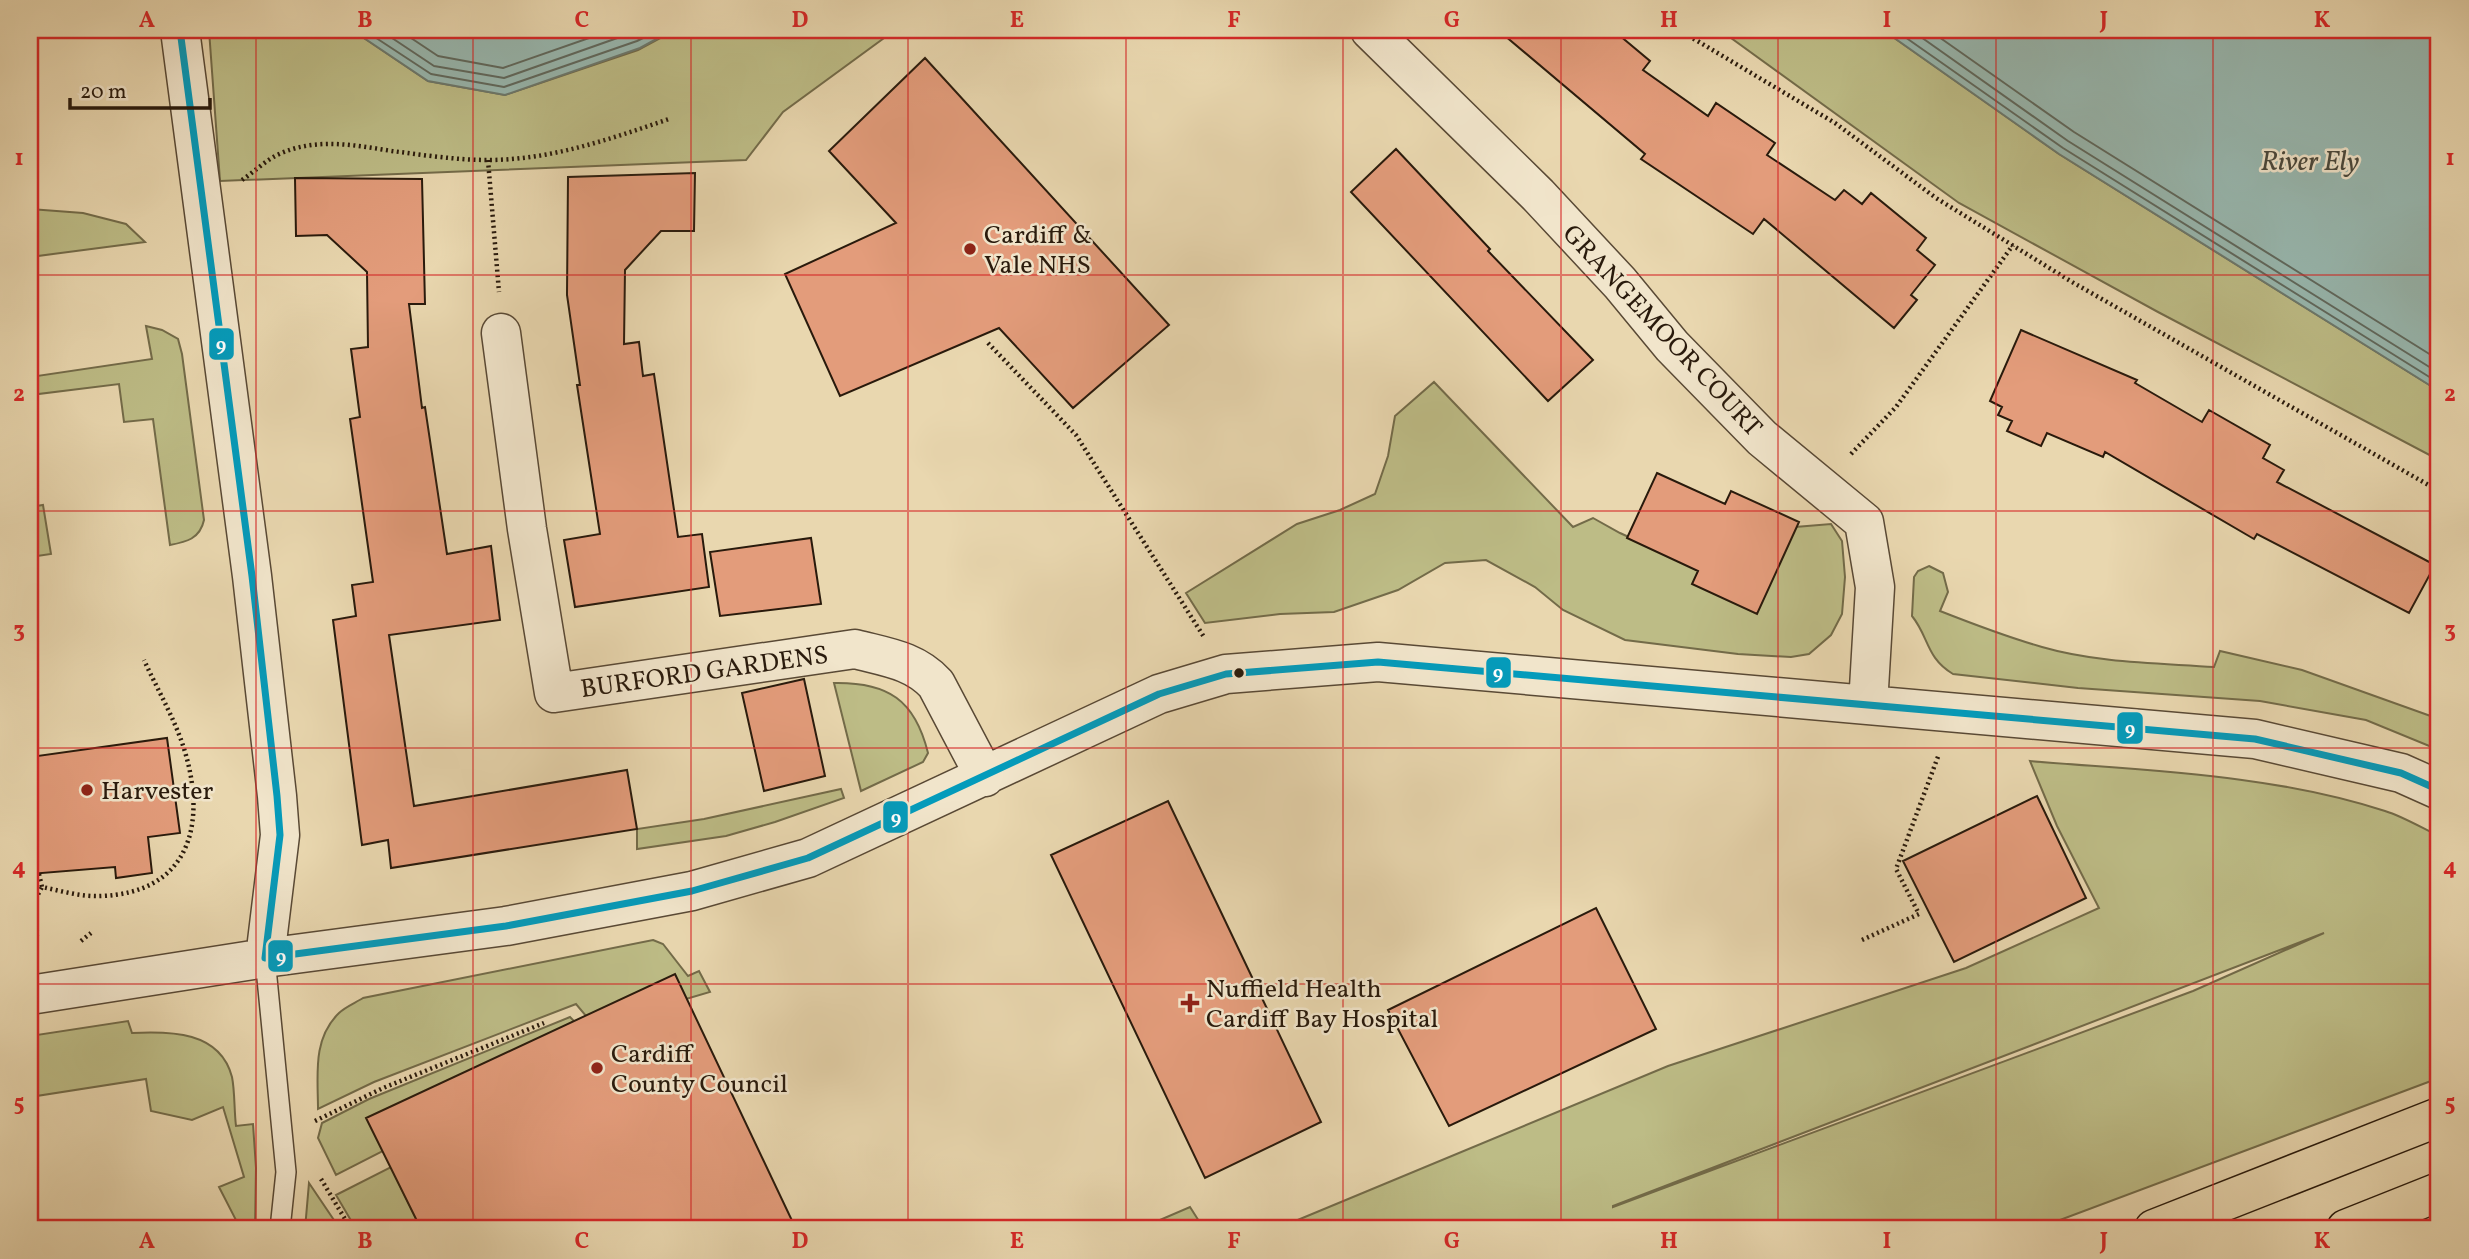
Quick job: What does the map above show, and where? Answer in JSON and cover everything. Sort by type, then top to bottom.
[{"type":"main road","points":[[2154,1229],[2439,1117]]},
{"type":"main road","points":[[2346,1229],[2426,1197]]},
{"type":"street","points":[[180,30],[252,576],[277,796],[280,835],[265,958]]},
{"type":"street","name":"GRANGEMOOR COURT","points":[[1370,30],[1538,195],[1620,283],[1687,363],[1762,438],[1864,522],[1875,587],[1868,705]]},
{"type":"street","name":"BURFORD GARDENS","points":[[501,333],[527,528],[554,693],[855,649],[900,660],[925,672],[936,684],[985,776]]},
{"type":"street","points":[[30,995],[265,958],[506,926],[692,891],[808,858],[1159,694],[1226,674],[1378,662],[2255,739],[2401,774],[2439,790]]},
{"type":"lane","points":[[265,958],[286,1172],[280,1229]]},
{"type":"path","points":[[1679,30],[1835,123],[1936,198],[2084,289],[2439,491]]},
{"type":"path","points":[[233,186],[277,156],[303,147],[328,143],[488,160],[560,153],[669,119]]},
{"type":"path","points":[[488,160],[499,295]]},
{"type":"path","points":[[1822,485],[1896,407],[2013,245]]},
{"type":"path","points":[[988,343],[1076,435],[1136,526],[1226,674]]},
{"type":"path","points":[[43,887],[99,896],[128,893],[154,884],[177,864],[190,840],[196,804],[187,759],[176,726],[144,660]]},
{"type":"path","points":[[1861,940],[1919,914],[1896,869],[1943,743]]},
{"type":"path","points":[[36,948],[34,902],[43,887],[39,874]]},
{"type":"path","points":[[312,1122],[383,1088],[544,1023]]},
{"type":"path","points":[[315,1168],[351,1229]]},
{"type":"shaded area","points":[[209,30],[352,30],[428,81],[505,95],[638,50],[675,30],[895,30],[783,112],[746,160],[220,181]]},
{"type":"shaded area","points":[[1720,30],[1883,30],[2059,154],[2439,391],[2439,460],[2158,312],[1959,203]]},
{"type":"shaded area","points":[[30,209],[83,213],[126,224],[145,242],[30,257]]},
{"type":"shaded area","points":[[146,326],[162,330],[178,339],[204,520],[196,535],[187,541],[170,545],[153,419],[124,422],[119,384],[30,395],[30,377],[152,359]]},
{"type":"shaded area","points":[[1434,382],[1573,527],[1593,518],[1701,570],[1795,527],[1831,524],[1842,541],[1845,577],[1842,614],[1831,635],[1809,654],[1791,657],[1738,654],[1625,640],[1563,610],[1535,587],[1486,560],[1445,563],[1398,590],[1334,612],[1280,614],[1205,623],[1186,593],[1297,524],[1340,510],[1375,494],[1388,456],[1395,416]]},
{"type":"shaded area","points":[[43,505],[51,554],[30,557],[30,507]]},
{"type":"shaded area","points":[[1929,566],[1943,573],[1948,592],[1940,611],[1990,630],[2063,652],[2106,659],[2214,667],[2220,651],[2302,670],[2439,719],[2439,750],[2366,720],[2260,701],[2078,688],[1953,674],[1944,668],[1933,654],[1912,616],[1914,577],[1918,571]]},
{"type":"shaded area","points":[[834,683],[870,686],[884,691],[907,707],[928,753],[923,762],[861,791]]},
{"type":"shaded area","points":[[2030,761],[2165,771],[2298,789],[2385,811],[2439,836],[2439,1078],[2036,1229],[1276,1229],[1668,1066],[1966,968],[2099,908],[2057,826]],"holes":[[[2324,933],[2193,991],[1613,1207]]]},
{"type":"shaded area","points":[[841,789],[844,798],[775,822],[726,836],[637,849],[637,829],[704,819]]},
{"type":"shaded area","points":[[653,940],[663,944],[688,976],[699,971],[710,992],[686,999],[586,1016],[576,1004],[374,1082],[318,1109],[318,1058],[324,1034],[339,1013],[363,998]]},
{"type":"shaded area","points":[[570,1017],[574,1021],[383,1151],[336,1175],[318,1138],[322,1123],[369,1099]]},
{"type":"shaded area","points":[[128,1021],[132,1033],[177,1034],[205,1042],[217,1050],[226,1062],[233,1083],[236,1126],[253,1124],[256,1168],[255,1229],[235,1229],[237,1222],[219,1187],[244,1177],[223,1107],[192,1120],[151,1111],[146,1079],[30,1097],[30,1036]]},
{"type":"shaded area","points":[[391,1167],[421,1229],[356,1229],[336,1195]]},
{"type":"shaded area","points":[[309,1183],[340,1229],[305,1229]]},
{"type":"shaded area","points":[[1190,1207],[1204,1229],[1139,1229]]},
{"type":"water","points":[[352,30],[673,30],[640,48],[505,95],[428,81]]},
{"type":"water","name":"River Ely","points":[[1883,30],[2439,30],[2439,391],[2059,154]]},
{"type":"building","points":[[1498,30],[1613,30],[1650,61],[1643,70],[1708,116],[1716,103],[1775,143],[1767,155],[1835,200],[1844,190],[1862,204],[1871,193],[1926,238],[1917,250],[1935,265],[1911,295],[1917,300],[1894,328],[1764,219],[1753,234],[1641,159],[1645,154]]},
{"type":"building","name":"Cardiff & Vale NHS","points":[[925,58],[1169,325],[1073,408],[999,328],[840,396],[785,274],[896,223],[829,151]]},
{"type":"building","points":[[1396,149],[1490,249],[1488,251],[1593,360],[1548,401],[1351,192]]},
{"type":"building","points":[[695,173],[694,231],[661,231],[625,270],[624,344],[639,342],[643,376],[654,374],[678,537],[702,534],[709,587],[575,607],[564,540],[600,534],[577,385],[580,385],[567,295],[568,177]]},
{"type":"building","points":[[295,178],[422,179],[425,304],[409,304],[422,408],[425,407],[447,554],[491,546],[500,620],[389,635],[414,806],[627,770],[637,829],[391,868],[388,840],[362,845],[333,620],[356,616],[352,585],[373,582],[350,419],[360,417],[351,349],[368,347],[367,272],[327,235],[296,236]]},
{"type":"building","points":[[2021,330],[2137,380],[2135,383],[2202,422],[2209,410],[2270,445],[2263,458],[2284,470],[2277,482],[2435,565],[2409,613],[2257,534],[2254,539],[2105,452],[2103,457],[2047,433],[2041,446],[2007,431],[2012,421],[1998,415],[2002,407],[1990,401]]},
{"type":"building","points":[[1657,473],[1725,504],[1731,491],[1799,522],[1757,614],[1692,584],[1698,571],[1627,538]]},
{"type":"building","points":[[811,538],[821,604],[720,616],[710,552]]},
{"type":"building","points":[[804,679],[825,776],[764,791],[742,693]]},
{"type":"building","name":"Harvester","points":[[167,738],[180,833],[148,837],[152,873],[116,878],[115,867],[30,874],[30,757]]},
{"type":"building","points":[[2037,796],[2086,898],[1954,962],[1903,861]]},
{"type":"building","name":"Nuffield Health Cardiff Bay Hospital","points":[[1168,801],[1321,1122],[1205,1178],[1051,855]]},
{"type":"building","points":[[1596,908],[1656,1029],[1449,1126],[1388,1010]]},
{"type":"building","name":"Cardiff County Council","points":[[675,974],[796,1229],[421,1229],[366,1118]]},
{"type":"transit line","name":"9","points":[[180,30],[252,576],[277,796],[280,835],[265,958],[506,926],[692,891],[808,858],[1159,694],[1226,674],[1378,662],[2255,739],[2401,773],[2439,790]]},
{"type":"place","name":"Cardiff & Vale NHS","points":[[970,249]]},
{"type":"place","name":"Harvester","points":[[87,790]]},
{"type":"place","name":"Nuffield Health Cardiff Bay Hospital","points":[[1190,1003]]},
{"type":"place","name":"Cardiff County Council","points":[[597,1068]]}]
